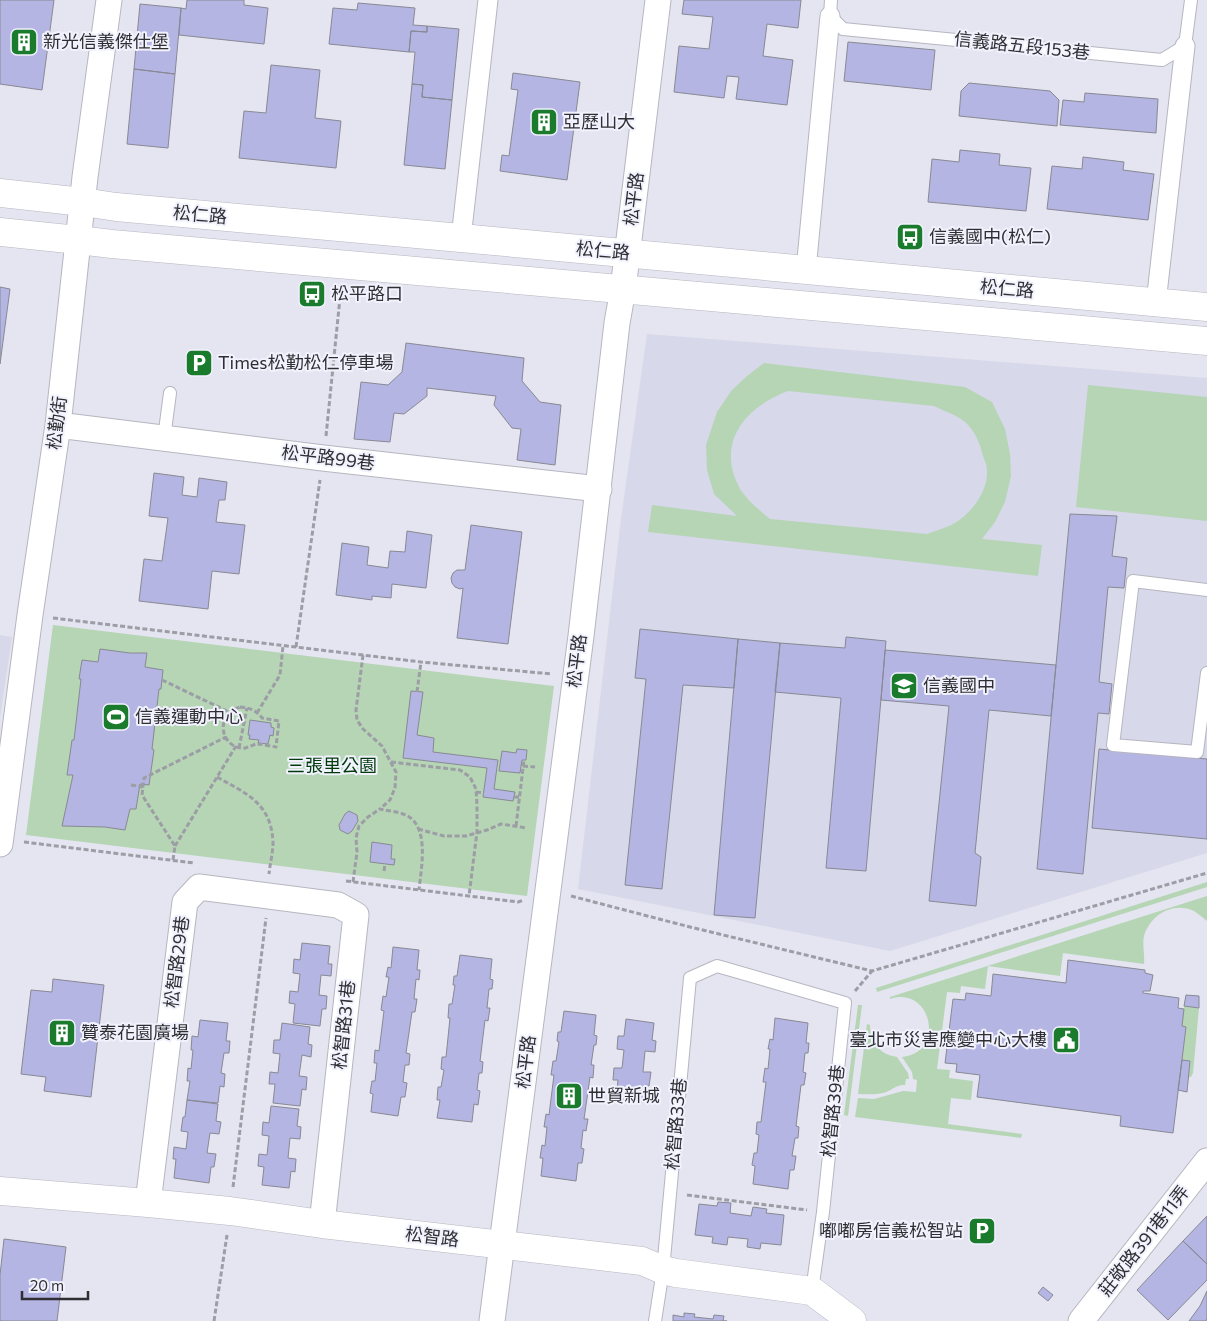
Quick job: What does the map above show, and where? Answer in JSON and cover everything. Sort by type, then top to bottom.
[{"type":"street","name":"松勤街","points":[[0,844],[30,615],[58,425],[78,240],[109,0]]},
{"type":"street","points":[[462,238],[488,0]]},
{"type":"street","name":"松平路","points":[[492,1321],[581,636],[658,0]]},
{"type":"street","points":[[806,270],[831,8]]},
{"type":"street","points":[[1156,303],[1185,46]]},
{"type":"street","name":"松仁路","points":[[0,193],[116,207],[1207,308]]},
{"type":"street","name":"松仁路","points":[[0,232],[112,244],[1207,341]]},
{"type":"street","name":"松平路99巷","points":[[58,425],[323,458],[598,489]]},
{"type":"street","name":"松智路29巷","points":[[148,1203],[185,902],[199,887],[269,896]]},
{"type":"street","name":"松智路31巷","points":[[269,896],[338,905],[356,915],[322,1224]]},
{"type":"street","name":"莊敬路391巷11弄","points":[[1080,1321],[1207,1161]]},
{"type":"street","name":"松智路","points":[[0,1191],[230,1211],[322,1224],[642,1261],[663,1270],[812,1291],[852,1321]]},
{"type":"lane","points":[[1185,46],[1191,0]]},
{"type":"lane","name":"信義路五段153巷","points":[[831,8],[843,29],[1162,60],[1185,46]]},
{"type":"lane","points":[[164,438],[170,393]]},
{"type":"lane","points":[[1207,590],[1133,580],[1114,745],[1198,752],[1207,673]]},
{"type":"lane","name":"松智路33巷","points":[[655,1321],[663,1270],[690,978],[717,966],[845,1002]]},
{"type":"lane","name":"松智路39巷","points":[[812,1291],[845,1002]]},
{"type":"path","points":[[30,615],[420,662],[552,674]]},
{"type":"path","points":[[257,712],[280,675],[283,646]]},
{"type":"path","points":[[353,882],[357,852],[356,838],[359,826],[368,816],[390,800],[395,788],[396,772],[382,746],[363,729],[357,720],[356,710],[363,655]]},
{"type":"path","points":[[417,692],[420,662]]},
{"type":"path","points":[[162,680],[229,713]]},
{"type":"path","points":[[240,707],[257,712],[262,718],[279,721],[276,747],[255,744],[246,748],[232,745],[226,737],[223,727],[224,720],[229,713],[240,707]]},
{"type":"path","points":[[173,860],[175,846],[238,747],[248,708]]},
{"type":"path","points":[[243,730],[249,730]]},
{"type":"path","points":[[175,846],[142,795],[144,778],[226,737]]},
{"type":"path","points":[[408,764],[409,758]]},
{"type":"path","points":[[516,826],[524,760]]},
{"type":"path","points":[[391,762],[460,770],[470,777],[476,788],[477,832],[469,896]]},
{"type":"path","points":[[523,766],[534,767]]},
{"type":"path","points":[[214,1321],[230,1211],[269,896],[269,872],[273,844],[269,822],[256,800],[217,778]]},
{"type":"path","points":[[131,785],[143,787]]},
{"type":"path","points":[[476,792],[484,793]]},
{"type":"path","points":[[514,796],[519,797]]},
{"type":"path","points":[[380,809],[405,814],[414,822],[418,829],[421,836],[423,856],[419,890]]},
{"type":"path","points":[[418,829],[444,836],[466,836],[501,824],[527,828]]},
{"type":"path","points":[[384,871],[385,864]]},
{"type":"path","points":[[547,893],[564,894],[872,971],[1207,873]]},
{"type":"path","points":[[845,1002],[872,971]]},
{"type":"path","points":[[670,1192],[822,1212]]},
{"type":"shaded area","name":"信義國中","points":[[647,334],[1207,378],[1207,853],[890,951],[578,889],[621,519]]},
{"type":"shaded area","points":[[0,635],[12,637],[0,718]]},
{"type":"green space","points":[[764,363],[965,387],[992,402],[1005,429],[1010,454],[1011,476],[1005,502],[995,522],[982,539],[1042,545],[1038,576],[648,532],[652,505],[737,516],[714,494],[707,470],[706,445],[717,412],[731,391]],"holes":[[[788,391],[934,406],[958,417],[972,429],[980,446],[987,471],[981,496],[964,517],[946,527],[927,534],[770,519],[743,493],[733,472],[731,457],[733,442],[738,429],[747,417],[759,407]]]},
{"type":"green space","points":[[1088,385],[1207,397],[1207,521],[1076,507]]},
{"type":"green space","name":"三張里公園","points":[[53,625],[554,686],[527,896],[26,835]]},
{"type":"green space","points":[[1207,882],[1207,887],[877,992],[876,988]]},
{"type":"green space","points":[[1207,896],[1207,921],[1194,911],[1178,908],[1163,912],[1151,922],[1144,936],[1144,964],[1063,953],[1060,976],[988,966],[985,989],[961,986],[960,993],[947,992],[937,1069],[950,1070],[949,1078],[973,1081],[971,1100],[951,1098],[948,1124],[1022,1134],[1021,1138],[855,1117],[858,1098],[874,1099],[903,1091],[916,1092],[917,1080],[913,1079],[912,1072],[902,1057],[916,1053],[925,1044],[929,1033],[928,1021],[924,1010],[916,1002],[904,997],[890,999],[890,997]]},
{"type":"green space","points":[[858,1005],[862,1005],[848,1116],[844,1115]]},
{"type":"green space","points":[[1184,1006],[1199,1008],[1193,1073],[1191,1077],[1188,1077],[1190,1062],[1182,1060],[1186,1027],[1182,1026]]},
{"type":"green space","points":[[867,1024],[870,1025],[872,1037],[877,1046],[885,1053],[897,1057],[908,1073],[909,1079],[906,1079],[905,1085],[880,1094],[858,1094]]},
{"type":"building","name":"新光信義傑仕堡","points":[[0,0],[54,0],[42,90],[0,84]]},
{"type":"building","points":[[187,0],[244,0],[244,5],[268,8],[264,44],[179,35],[181,8],[186,9]]},
{"type":"building","points":[[684,0],[801,0],[798,28],[767,24],[763,56],[793,60],[787,105],[736,99],[739,77],[727,76],[724,98],[674,92],[679,46],[709,49],[713,17],[682,14]]},
{"type":"building","points":[[358,3],[415,8],[413,25],[427,26],[427,32],[411,31],[409,52],[329,44],[333,8],[357,10]]},
{"type":"building","points":[[140,4],[181,8],[175,74],[134,69]]},
{"type":"building","points":[[427,26],[459,29],[452,100],[422,97],[423,85],[412,84],[415,52],[409,52],[411,31],[427,32]]},
{"type":"building","points":[[848,42],[935,50],[931,90],[844,81]]},
{"type":"building","points":[[271,65],[320,70],[315,118],[341,121],[336,168],[239,158],[244,111],[266,113]]},
{"type":"building","points":[[134,69],[175,74],[168,148],[127,144]]},
{"type":"building","name":"亞歷山大","points":[[513,73],[580,82],[567,180],[500,171],[502,155],[509,156],[518,90],[511,89]]},
{"type":"building","points":[[969,83],[1050,91],[1059,100],[1057,126],[959,116],[961,91]]},
{"type":"building","points":[[412,84],[423,85],[422,97],[452,100],[445,169],[404,165]]},
{"type":"building","points":[[1085,93],[1158,99],[1156,133],[1060,125],[1063,100],[1084,102]]},
{"type":"building","points":[[960,150],[1000,154],[999,165],[1031,168],[1026,211],[928,202],[932,159],[959,162]]},
{"type":"building","points":[[1083,157],[1124,162],[1123,170],[1154,174],[1148,220],[1047,209],[1052,166],[1082,169]]},
{"type":"building","points":[[0,287],[10,289],[0,364]]},
{"type":"building","points":[[406,343],[524,358],[522,381],[540,402],[561,405],[555,465],[517,460],[521,429],[512,428],[494,405],[496,396],[427,388],[427,396],[404,414],[394,413],[390,442],[354,439],[361,382],[388,385],[402,372]]},
{"type":"building","points":[[154,473],[184,477],[182,495],[197,497],[199,478],[227,482],[225,500],[219,500],[216,522],[245,525],[239,574],[212,571],[208,609],[139,601],[144,559],[162,561],[168,518],[149,516]]},
{"type":"building","points":[[1070,514],[1117,516],[1112,556],[1127,558],[1124,588],[1108,587],[1099,682],[1112,684],[1109,714],[1098,713],[1083,874],[1037,869]]},
{"type":"building","points":[[471,525],[522,532],[508,644],[457,638],[463,588],[455,587],[451,578],[457,570],[465,570]]},
{"type":"building","points":[[407,531],[432,535],[426,588],[392,584],[391,598],[372,596],[372,600],[336,595],[342,543],[369,547],[367,565],[388,568],[390,551],[405,552]]},
{"type":"building","points":[[640,629],[738,639],[734,688],[683,685],[662,889],[625,885],[646,679],[635,678]]},
{"type":"building","points":[[846,637],[886,641],[866,871],[826,868],[841,698],[775,692],[780,643],[845,648]]},
{"type":"building","points":[[738,639],[780,643],[755,918],[714,915]]},
{"type":"building","name":"信義運動中心","points":[[100,649],[147,653],[145,667],[163,670],[161,689],[159,689],[149,785],[140,784],[136,809],[130,809],[125,830],[105,827],[62,826],[73,775],[67,775],[72,740],[74,740],[82,660],[98,662]]},
{"type":"building","points":[[885,650],[1056,665],[1051,716],[989,710],[975,853],[981,857],[976,906],[929,901],[949,706],[881,700]]},
{"type":"building","points":[[411,691],[423,692],[417,735],[434,738],[433,752],[498,760],[494,789],[515,792],[513,801],[483,797],[487,768],[403,758]]},
{"type":"building","points":[[250,720],[271,723],[271,727],[274,728],[273,736],[270,735],[268,744],[258,743],[259,740],[249,739]]},
{"type":"building","points":[[517,749],[527,750],[526,760],[522,760],[520,773],[499,771],[502,751],[516,753]]},
{"type":"building","points":[[1099,749],[1207,759],[1207,839],[1092,828]]},
{"type":"building","points":[[349,811],[357,815],[358,821],[348,834],[340,830],[339,825],[345,814]]},
{"type":"building","points":[[372,842],[392,845],[391,859],[395,859],[394,865],[370,862]]},
{"type":"building","points":[[302,943],[330,946],[328,964],[332,964],[331,976],[321,975],[319,995],[327,996],[326,1009],[322,1009],[320,1026],[293,1023],[295,1004],[289,1003],[290,991],[298,992],[300,974],[293,973],[294,959],[300,960]]},
{"type":"building","points":[[393,947],[419,950],[417,970],[420,970],[419,980],[416,979],[414,999],[417,999],[415,1012],[412,1012],[406,1053],[410,1054],[409,1065],[405,1065],[403,1082],[407,1083],[405,1097],[401,1097],[398,1116],[371,1112],[373,1094],[370,1093],[372,1081],[375,1081],[377,1063],[374,1063],[375,1050],[379,1051],[384,1011],[381,1010],[383,996],[386,997],[389,977],[386,977],[388,967],[391,968]]},
{"type":"building","points":[[460,955],[492,959],[490,979],[493,980],[492,989],[489,989],[487,1008],[490,1008],[488,1021],[485,1020],[480,1061],[483,1062],[482,1073],[479,1073],[477,1090],[480,1091],[478,1105],[474,1104],[472,1122],[437,1118],[440,1100],[437,1100],[438,1087],[441,1087],[444,1070],[441,1069],[442,1057],[446,1057],[450,1018],[448,1018],[449,1004],[452,1004],[455,985],[453,985],[454,976],[457,976]]},
{"type":"building","name":"臺北市災害應變中心大樓","points":[[1068,960],[1145,970],[1145,973],[1153,975],[1150,991],[1143,991],[1143,993],[1179,998],[1178,1008],[1184,1009],[1182,1026],[1186,1027],[1173,1133],[1120,1126],[1121,1116],[977,1097],[980,1075],[956,1072],[957,1064],[945,1063],[953,999],[965,1000],[966,993],[991,996],[993,974],[1066,983]]},
{"type":"building","name":"贊泰花園廣場","points":[[53,979],[104,985],[91,1097],[44,1091],[46,1077],[21,1074],[31,990],[52,992]]},
{"type":"building","points":[[1186,995],[1199,996],[1199,1008],[1184,1006]]},
{"type":"building","name":"世貿新城","points":[[564,1011],[596,1015],[594,1035],[597,1036],[591,1065],[594,1065],[593,1078],[590,1077],[584,1119],[588,1119],[586,1131],[583,1130],[581,1148],[584,1149],[582,1163],[578,1163],[576,1181],[541,1176],[543,1158],[540,1158],[542,1145],[545,1146],[547,1127],[544,1127],[546,1114],[549,1115],[554,1075],[551,1075],[553,1061],[556,1061],[559,1042],[557,1041],[558,1032],[561,1032]]},
{"type":"building","points":[[775,1018],[808,1023],[806,1043],[809,1043],[808,1053],[805,1053],[803,1072],[806,1073],[804,1085],[801,1085],[796,1126],[799,1127],[798,1138],[795,1138],[792,1156],[796,1156],[794,1170],[790,1170],[788,1189],[753,1184],[755,1166],[752,1165],[754,1153],[757,1153],[759,1135],[756,1134],[757,1122],[761,1122],[766,1082],[763,1082],[765,1068],[768,1069],[770,1049],[768,1049],[770,1039],[773,1040]]},
{"type":"building","name":"世貿新城","points":[[626,1019],[654,1023],[652,1040],[656,1041],[655,1052],[645,1051],[643,1072],[651,1072],[649,1086],[646,1085],[644,1102],[616,1099],[618,1080],[613,1080],[614,1068],[622,1068],[624,1050],[617,1049],[618,1036],[624,1036]]},
{"type":"building","points":[[200,1020],[228,1023],[226,1041],[230,1041],[229,1053],[224,1053],[221,1073],[225,1074],[224,1087],[220,1086],[218,1103],[187,1100],[190,1081],[187,1081],[188,1068],[191,1069],[193,1050],[191,1050],[192,1036],[198,1037]]},
{"type":"building","points":[[282,1023],[310,1027],[308,1044],[312,1045],[311,1057],[302,1055],[299,1076],[307,1077],[306,1090],[302,1089],[300,1106],[273,1103],[275,1084],[269,1084],[270,1072],[278,1073],[280,1054],[273,1053],[274,1040],[280,1040]]},
{"type":"building","points":[[1182,1060],[1190,1061],[1187,1092],[1178,1090]]},
{"type":"building","points":[[187,1100],[218,1104],[216,1121],[221,1122],[219,1134],[210,1133],[207,1153],[216,1154],[214,1167],[211,1167],[209,1183],[174,1178],[176,1159],[173,1159],[174,1147],[186,1149],[188,1132],[181,1131]]},
{"type":"building","points":[[271,1106],[299,1109],[297,1126],[301,1127],[300,1139],[290,1138],[288,1158],[296,1159],[295,1172],[291,1171],[289,1188],[262,1185],[264,1167],[258,1166],[259,1154],[267,1155],[269,1136],[262,1135],[263,1122],[269,1123]]},
{"type":"building","points":[[718,1202],[731,1203],[730,1213],[751,1216],[753,1207],[767,1209],[766,1213],[784,1215],[781,1245],[761,1243],[760,1249],[747,1247],[748,1239],[728,1237],[727,1245],[712,1243],[713,1237],[695,1235],[699,1204],[717,1206]]},
{"type":"building","points":[[1207,1216],[1207,1264],[1183,1241]]},
{"type":"building","points":[[4,1239],[66,1247],[57,1321],[0,1321],[0,1275]]},
{"type":"building","points":[[1183,1241],[1207,1264],[1207,1280],[1168,1320],[1137,1290]]},
{"type":"building","points":[[1043,1287],[1053,1295],[1048,1301],[1038,1293]]},
{"type":"building","points":[[1207,1291],[1206,1321],[1189,1321],[1200,1306]]},
{"type":"building","points":[[684,1313],[695,1314],[694,1317],[713,1319],[714,1315],[724,1316],[723,1321],[673,1321],[673,1315],[684,1317]]},
{"type":"place","name":"新光信義傑仕堡","points":[[24,42]]},
{"type":"place","name":"亞歷山大","points":[[544,122]]},
{"type":"place","name":"信義國中(松仁)","points":[[910,237]]},
{"type":"place","name":"松平路口","points":[[312,294]]},
{"type":"place","name":"Times松勤松仁停車場","points":[[199,363]]},
{"type":"place","name":"信義國中","points":[[904,686]]},
{"type":"place","name":"信義運動中心","points":[[116,717]]},
{"type":"place","name":"贊泰花園廣場","points":[[62,1033]]},
{"type":"place","name":"臺北市災害應變中心大樓","points":[[1066,1040]]},
{"type":"place","name":"世貿新城","points":[[569,1096]]},
{"type":"place","name":"嘟嘟房信義松智站","points":[[982,1231]]}]
